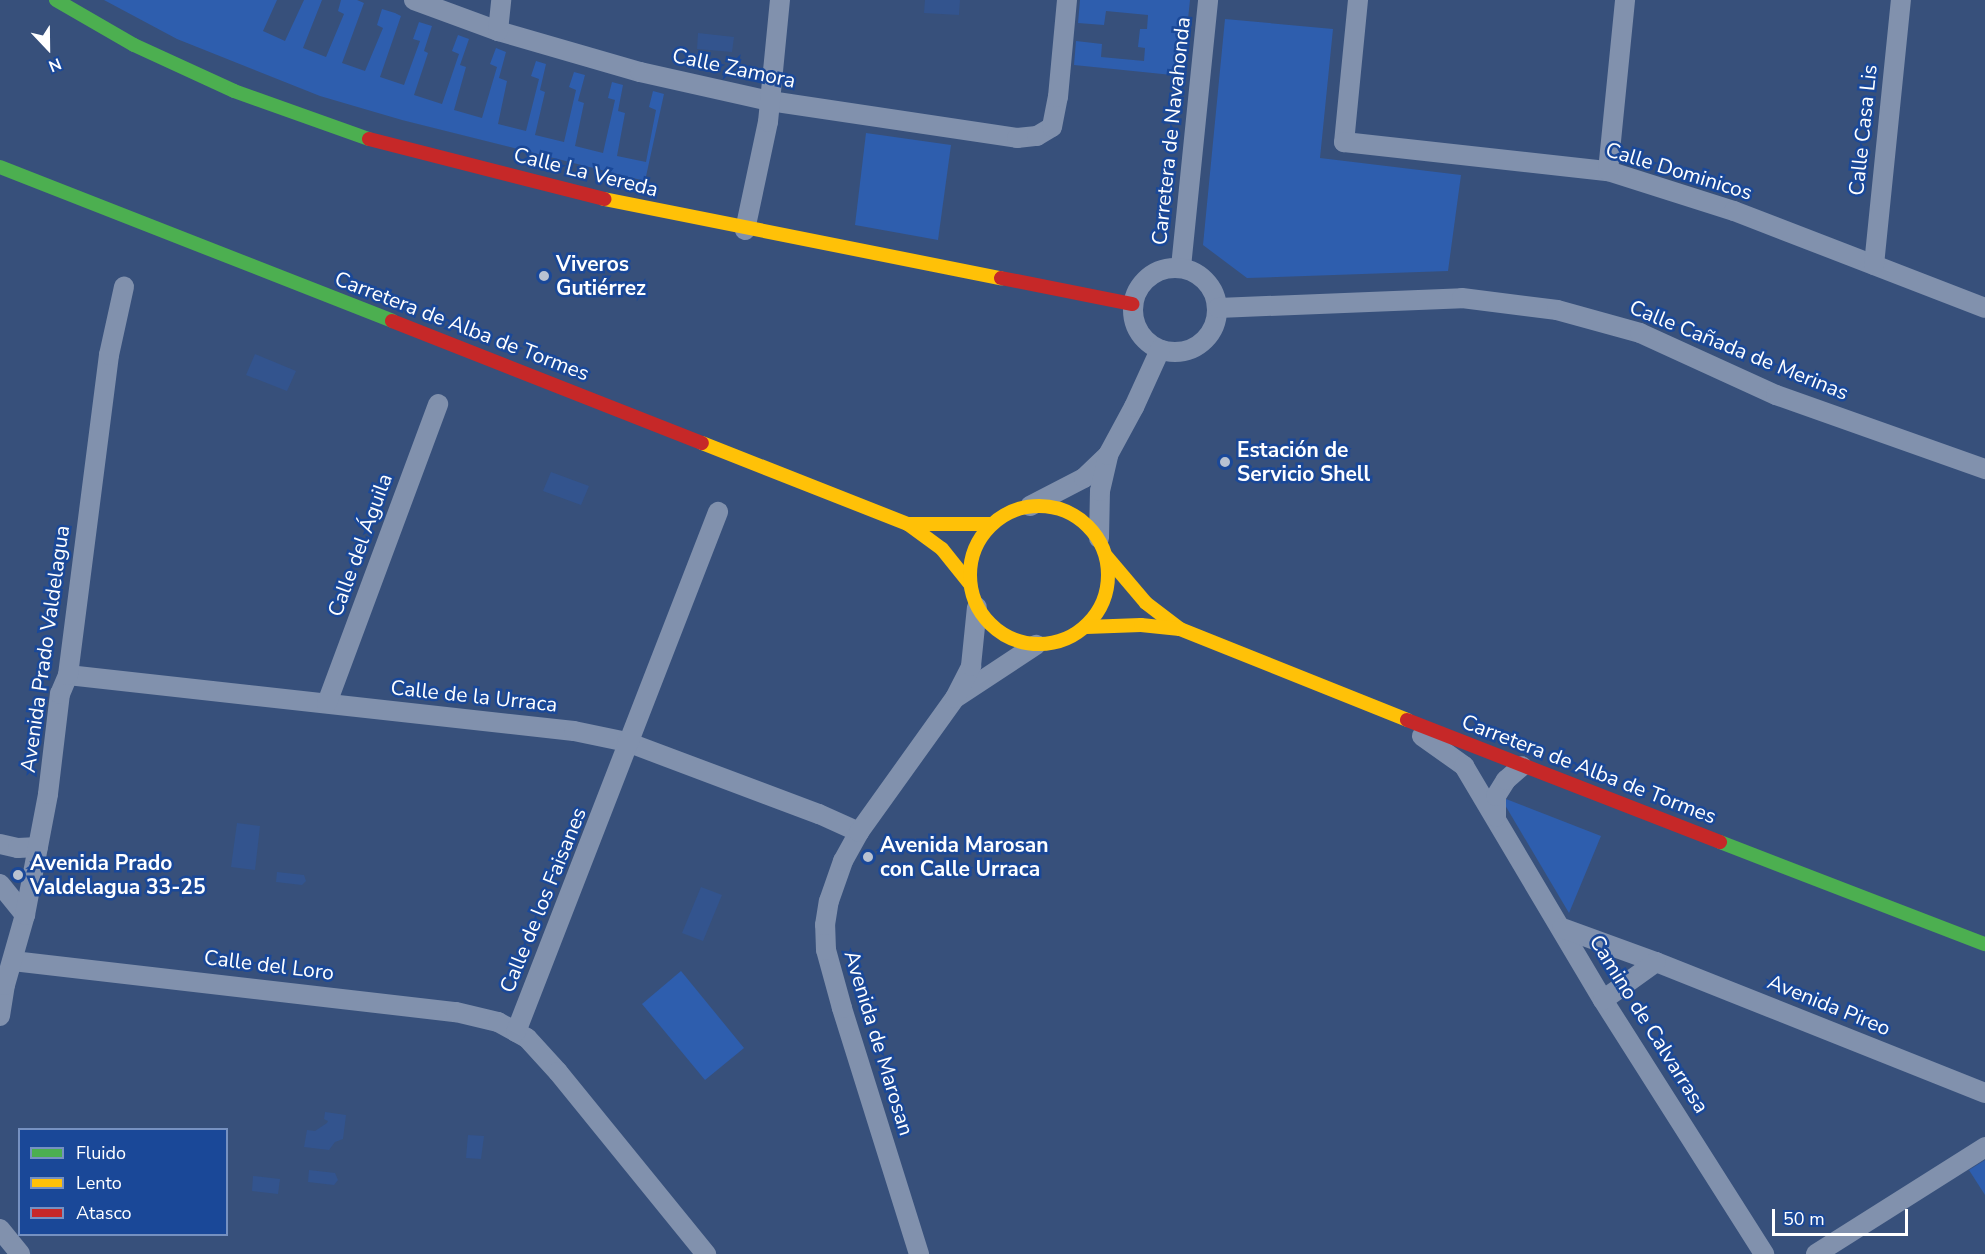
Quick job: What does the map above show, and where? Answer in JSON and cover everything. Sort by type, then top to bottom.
[{"type":"main road","name":"Calle La Vereda","points":[[56,0],[134,45],[234,91],[351,133],[632,206],[745,230],[1132,304]]},
{"type":"main road","name":"Carretera de Alba de Tormes","points":[[0,167],[908,524],[942,549],[970,584]]},
{"type":"main road","points":[[1030,506],[1060,508],[1082,519],[1099,538],[1107,557],[1109,582],[1101,608],[1086,627],[1060,642],[1036,645],[1010,639],[991,626],[977,607],[970,584],[970,561],[978,540],[991,524],[1009,512],[1030,506]]},
{"type":"main road","name":"Carretera de Alba de Tormes","points":[[908,524],[991,524]]},
{"type":"main road","name":"Carretera de Alba de Tormes","points":[[1107,557],[1146,603],[1180,629],[1522,766],[1985,944]]},
{"type":"main road","name":"Carretera de Alba de Tormes","points":[[1086,627],[1141,625],[1180,629]]},
{"type":"street","name":"Calle Zamora","points":[[414,0],[498,31],[600,63],[770,101],[1017,138],[1037,136],[1052,127],[1058,97],[1067,0]]},
{"type":"street","points":[[498,31],[501,0]]},
{"type":"street","points":[[745,230],[768,123],[780,0]]},
{"type":"street","name":"Carretera de Navahonda","points":[[1181,267],[1208,0]]},
{"type":"street","name":"Calle Dominicos","points":[[1358,0],[1344,142],[1608,171],[1734,211],[1985,308]]},
{"type":"street","points":[[1608,171],[1625,0]]},
{"type":"street","name":"Calle Casa Lis","points":[[1874,265],[1901,0]]},
{"type":"street","points":[[1181,267],[1201,275],[1214,291],[1218,308],[1214,328],[1209,336],[1195,347],[1178,352],[1160,350],[1138,332],[1133,318],[1132,304],[1138,288],[1149,275],[1165,268],[1181,267]]},
{"type":"street","name":"Avenida Prado Valdelagua","points":[[0,1016],[5,985],[25,915],[48,794],[60,694],[68,675],[109,355],[124,286]]},
{"type":"street","name":"Calle Cañada de Merinas","points":[[1218,308],[1462,298],[1557,310],[1640,333],[1776,395],[1985,469]]},
{"type":"street","points":[[1099,538],[1100,491],[1108,455],[1160,350]]},
{"type":"street","name":"Calle del Águila","points":[[327,703],[438,404]]},
{"type":"street","points":[[1030,506],[1084,478],[1108,455]]},
{"type":"street","name":"Calle de los Faisanes","points":[[516,1032],[618,775],[627,742],[718,512]]},
{"type":"street","name":"Avenida de Marosan","points":[[919,1254],[825,950],[829,901],[843,861],[859,832],[954,698],[971,666],[977,607]]},
{"type":"street","name":"Avenida de Marosan","points":[[954,698],[1036,645]]},
{"type":"street","name":"Calle de la Urraca","points":[[68,675],[574,731],[627,742],[819,814],[859,832]]},
{"type":"street","name":"Camino de Calvarrasa","points":[[1382,710],[1464,766],[1604,1000],[1764,1254]]},
{"type":"street","points":[[1496,818],[1496,796],[1506,780],[1522,766]]},
{"type":"street","points":[[0,844],[18,848],[38,847]]},
{"type":"street","points":[[0,884],[25,915]]},
{"type":"street","name":"Avenida Pireo","points":[[1562,928],[1656,962],[1985,1092]]},
{"type":"street","name":"Calle del Loro","points":[[13,961],[456,1012],[498,1022],[516,1032]]},
{"type":"street","points":[[1604,1000],[1656,962]]},
{"type":"street","points":[[516,1032],[527,1038],[558,1072],[706,1254]]},
{"type":"street","points":[[1816,1254],[1985,1147]]},
{"type":"street","points":[[0,1229],[20,1254]]},
{"type":"street","points":[[0,1244],[1,1254]]},
{"type":"shaded area","points":[[104,0],[277,0],[263,31],[285,41],[304,0],[322,0],[303,48],[326,57],[344,14],[338,11],[341,0],[357,0],[364,3],[342,63],[365,71],[383,28],[377,25],[382,9],[395,13],[401,16],[380,77],[404,85],[420,41],[413,39],[419,22],[432,26],[424,51],[428,53],[414,95],[442,104],[459,54],[452,51],[458,35],[469,39],[460,65],[466,67],[454,110],[482,118],[497,67],[490,64],[496,48],[506,52],[499,78],[507,81],[498,124],[526,131],[539,79],[531,76],[536,61],[546,64],[540,90],[545,92],[535,135],[564,142],[576,90],[569,87],[574,72],[585,75],[578,101],[584,103],[575,146],[603,153],[615,100],[608,98],[612,82],[623,85],[618,111],[625,113],[617,156],[646,162],[656,110],[649,107],[653,91],[664,94],[645,181],[402,120],[320,96],[177,39]]},
{"type":"shaded area","points":[[925,0],[960,0],[959,15],[924,13]]},
{"type":"shaded area","points":[[1080,0],[1190,0],[1182,76],[1074,65],[1076,41],[1102,44],[1101,57],[1144,61],[1145,48],[1138,47],[1140,29],[1147,29],[1148,15],[1106,11],[1104,25],[1078,23]]},
{"type":"shaded area","points":[[1225,19],[1333,29],[1320,158],[1461,175],[1448,271],[1247,278],[1203,245]]},
{"type":"shaded area","points":[[698,33],[734,37],[732,52],[697,49]]},
{"type":"shaded area","points":[[866,133],[951,145],[938,240],[855,225]]},
{"type":"shaded area","points":[[255,354],[296,371],[287,391],[246,375]]},
{"type":"shaded area","points":[[551,472],[589,486],[581,505],[543,491]]},
{"type":"shaded area","points":[[1506,799],[1601,836],[1569,913],[1505,805]]},
{"type":"shaded area","points":[[237,823],[260,826],[255,870],[231,867]]},
{"type":"shaded area","points":[[277,872],[304,875],[306,881],[302,885],[276,882]]},
{"type":"shaded area","points":[[701,887],[722,895],[703,941],[682,933]]},
{"type":"shaded area","points":[[681,971],[744,1048],[705,1080],[642,1004]]},
{"type":"shaded area","points":[[325,1112],[346,1115],[343,1139],[335,1142],[329,1150],[304,1147],[307,1130],[315,1131],[327,1123],[328,1121],[324,1119]]},
{"type":"shaded area","points":[[468,1135],[484,1136],[481,1159],[466,1158]]},
{"type":"shaded area","points":[[1985,1160],[1985,1195],[1969,1170]]},
{"type":"shaded area","points":[[309,1170],[335,1173],[338,1180],[334,1185],[308,1182]]},
{"type":"shaded area","points":[[253,1176],[280,1179],[278,1194],[252,1191]]},
{"type":"traffic: fast","points":[[56,0],[134,45],[234,91],[369,139]]},
{"type":"traffic: fast","points":[[0,167],[392,321]]},
{"type":"traffic: fast","points":[[1720,842],[1985,944]]},
{"type":"traffic: slow","points":[[604,199],[1001,278]]},
{"type":"traffic: slow","points":[[702,443],[908,524],[942,549],[970,584]]},
{"type":"traffic: slow","points":[[1039,506],[1066,511],[1088,526],[1103,548],[1108,575],[1103,602],[1088,624],[1066,639],[1039,644],[1012,639],[990,624],[975,602],[970,575],[975,548],[990,526],[1012,511],[1039,506]]},
{"type":"traffic: slow","points":[[908,524],[991,524]]},
{"type":"traffic: slow","points":[[1107,557],[1146,603],[1180,629],[1407,720]]},
{"type":"traffic: slow","points":[[1086,627],[1141,625],[1180,629]]},
{"type":"traffic: jam","points":[[369,139],[604,199]]},
{"type":"traffic: jam","points":[[1001,278],[1132,304]]},
{"type":"traffic: jam","points":[[392,321],[702,443]]},
{"type":"traffic: jam","points":[[1407,720],[1720,842]]},
{"type":"place","name":"Viveros Gutiérrez","points":[[544,276]]},
{"type":"place","name":"Estación de Servicio Shell","points":[[1225,462]]},
{"type":"place","name":"Avenida Marosan con Calle Urraca","points":[[868,857]]},
{"type":"place","name":"Avenida Prado Valdelagua 33-25","points":[[18,875]]}]
